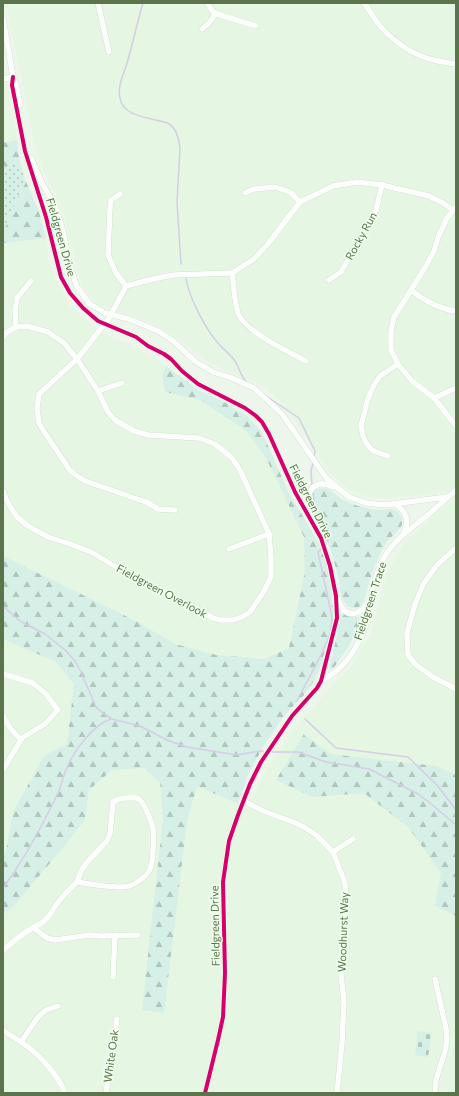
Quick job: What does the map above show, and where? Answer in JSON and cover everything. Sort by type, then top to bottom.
[{"type":"street","points":[[98,3],[109,52]]},
{"type":"street","points":[[207,3],[214,13],[256,26]]},
{"type":"street","points":[[364,3],[380,26],[403,46],[419,55],[434,60],[456,64]]},
{"type":"street","points":[[202,29],[210,22],[216,13]]},
{"type":"street","name":"Fieldgreen Drive","points":[[3,18],[13,77],[16,84],[31,161],[55,206],[63,230],[69,263],[77,287],[90,304],[111,315],[129,319],[158,331],[172,340],[201,365],[213,372],[232,378],[254,388],[282,414],[327,479],[349,497],[366,504],[384,505],[447,497]]},
{"type":"street","points":[[3,79],[13,77]]},
{"type":"street","name":"Fieldgreen Drive","points":[[13,77],[12,85],[25,151],[46,217],[61,277],[70,293],[83,308],[98,321],[136,337],[148,346],[164,354],[198,384],[239,404],[262,422],[269,434],[291,485],[307,511],[324,545],[336,596],[337,618],[317,688],[292,716],[261,762],[238,814],[230,841],[223,882],[225,972],[222,1017],[206,1093]]},
{"type":"street","points":[[176,510],[158,509],[146,502],[85,481],[74,474],[69,469],[39,423],[37,416],[39,394],[77,359],[105,324],[126,286],[174,275],[232,273],[254,259],[267,246],[300,202],[333,186],[357,182],[382,185],[429,196],[454,209],[446,218],[434,251],[412,291],[394,317],[391,331],[391,350],[398,364],[412,380],[434,398],[456,426]]},
{"type":"street","name":"Rocky Run","points":[[329,280],[341,272],[376,210],[382,185]]},
{"type":"street","points":[[245,193],[254,189],[275,187],[290,192],[300,202]]},
{"type":"street","points":[[120,194],[111,200],[108,255],[116,273],[126,286]]},
{"type":"street","points":[[232,273],[238,314],[258,334],[306,361]]},
{"type":"street","points":[[3,337],[7,332],[16,327],[15,311],[17,298],[31,281]]},
{"type":"street","points":[[412,291],[425,300],[444,309],[456,311]]},
{"type":"street","name":"Fieldgreen Overlook","points":[[3,491],[8,503],[17,517],[28,526],[48,537],[90,552],[142,582],[213,618],[220,620],[233,620],[250,612],[264,591],[271,577],[269,534],[240,470],[232,458],[215,444],[199,438],[148,435],[128,428],[115,420],[108,412],[98,391],[77,359],[64,343],[48,332],[27,326],[16,327]]},
{"type":"street","points":[[388,456],[376,452],[366,443],[361,426],[368,398],[374,385],[380,376],[398,364]]},
{"type":"street","points":[[98,391],[122,383]]},
{"type":"street","points":[[434,398],[456,388]]},
{"type":"street","points":[[307,511],[306,503],[309,492],[313,487],[328,484],[337,488]]},
{"type":"street","name":"Fieldgreen Trace","points":[[320,681],[336,671],[348,660],[359,641],[367,620],[377,575],[385,556],[398,538],[456,490]]},
{"type":"street","points":[[395,504],[401,508],[406,516],[407,522],[403,534]]},
{"type":"street","points":[[229,549],[269,534]]},
{"type":"street","points":[[456,548],[436,565],[424,583],[415,604],[407,633],[408,655],[415,664],[433,677],[456,688]]},
{"type":"street","points":[[336,596],[343,609],[352,613],[358,613],[365,608],[370,601]]},
{"type":"street","points":[[3,678],[3,675],[33,683],[46,694],[58,710],[45,724],[22,738],[3,770]]},
{"type":"street","points":[[3,716],[10,728],[21,740]]},
{"type":"street","points":[[3,950],[24,933],[34,928],[50,916],[56,905],[77,882],[82,869],[107,841],[110,834],[113,802],[117,799],[140,799],[154,832],[150,870],[145,876],[133,884],[125,887],[77,882]]},
{"type":"street","name":"Woodhurst Way","points":[[244,801],[263,811],[304,827],[316,835],[333,852],[345,883],[346,902],[340,957],[344,1001],[337,1093]]},
{"type":"street","points":[[333,852],[353,839]]},
{"type":"street","points":[[34,928],[51,940],[82,935],[138,935]]},
{"type":"street","points":[[113,977],[115,935]]},
{"type":"street","points":[[435,979],[446,1028],[446,1040],[445,1051],[436,1080],[435,1093]]},
{"type":"street","points":[[21,1042],[38,1017],[46,1010],[58,1006]]},
{"type":"street","name":"White Oak","points":[[106,1093],[117,1019]]},
{"type":"street","points":[[3,1030],[11,1037],[21,1042],[45,1062],[60,1082],[65,1093]]},
{"type":"shaded area","points":[[6,3],[456,3],[456,1093],[3,1093],[3,914],[12,908],[85,820],[89,790],[111,770],[144,768],[160,782],[163,819],[143,1010],[187,821],[197,786],[247,808],[266,770],[295,726],[351,667],[371,634],[386,576],[405,541],[453,500],[446,492],[373,498],[350,490],[330,473],[284,405],[261,385],[206,361],[175,336],[151,323],[96,303],[86,291],[79,277],[63,210],[42,168],[32,131]]},
{"type":"shaded area","points":[[3,63],[17,140],[3,143]]},
{"type":"shaded area","points":[[46,238],[48,259],[56,281],[68,304],[105,335],[130,344],[166,366],[162,375],[165,392],[200,400],[246,431],[266,458],[304,537],[305,571],[289,648],[265,659],[216,655],[175,644],[138,622],[3,556],[3,243]]},
{"type":"shaded area","points":[[3,639],[56,662],[74,684],[67,744],[44,756],[13,812],[6,851],[3,855]]},
{"type":"green space","points":[[17,140],[20,162],[3,167],[3,143]]},
{"type":"green space","points":[[20,162],[25,179],[6,226],[3,229],[3,167]]},
{"type":"green space","points":[[25,179],[39,212],[46,238],[3,243],[3,229],[6,226]]},
{"type":"green space","points":[[166,366],[200,391],[226,403],[247,416],[262,432],[287,489],[319,544],[326,563],[331,586],[333,623],[319,671],[314,681],[305,694],[283,717],[263,747],[248,775],[238,804],[197,786],[187,821],[164,1013],[142,1010],[163,819],[160,782],[144,768],[112,770],[89,790],[85,820],[12,908],[3,914],[3,855],[6,851],[13,812],[44,756],[67,744],[74,684],[56,662],[3,639],[3,556],[138,622],[175,644],[216,655],[265,659],[289,648],[305,571],[304,537],[266,458],[246,431],[200,400],[165,392],[162,375]]},
{"type":"green space","points":[[316,489],[328,489],[343,500],[358,506],[375,510],[392,509],[398,512],[402,518],[402,525],[387,541],[379,556],[363,603],[359,607],[353,608],[347,606],[341,596],[338,575],[330,548],[320,523],[312,512],[311,496]]},
{"type":"green space","points":[[343,614],[352,617],[361,616],[363,618],[349,645],[332,670],[329,668],[338,632],[340,615]]},
{"type":"green space","points":[[304,734],[330,754],[436,766],[456,775],[456,916],[435,906],[441,873],[408,827],[364,793],[312,797],[276,780]]},
{"type":"green space","points":[[418,1031],[432,1033],[428,1057],[415,1055]]},
{"type":"waterway","points":[[143,3],[121,80],[119,94],[122,104],[130,112],[142,117],[168,123],[174,128],[177,134],[180,148],[177,202],[181,264]]},
{"type":"waterway","points":[[186,279],[194,304],[203,322],[213,337],[235,361],[243,378],[247,382]]},
{"type":"waterway","points":[[266,396],[299,418],[315,451],[314,456]]},
{"type":"waterway","points":[[312,485],[311,471],[313,463]]},
{"type":"waterway","points":[[313,491],[316,520],[328,541],[326,543]]},
{"type":"waterway","points":[[297,701],[331,632],[332,617],[318,552],[322,548]]},
{"type":"waterway","points":[[3,606],[20,621],[45,634],[65,650],[75,661],[81,672],[96,707],[112,719],[140,726],[167,740],[187,747],[237,755],[263,751]]},
{"type":"waterway","points":[[3,888],[21,862],[37,834],[59,791],[67,768],[75,752],[98,726],[111,719]]},
{"type":"waterway","points":[[305,719],[336,748],[408,757],[437,785],[456,810]]},
{"type":"waterway","points":[[272,752],[298,752],[326,762],[369,769],[418,794],[456,825]]},
{"type":"cycle path","points":[[13,77],[12,85],[25,151],[46,217],[61,277],[70,293],[83,308],[98,321],[136,337],[148,346],[164,354],[198,384],[245,408],[262,422],[269,434],[295,492],[321,538],[330,566],[336,596],[337,618],[321,681],[317,688],[292,716],[261,762],[250,784],[229,841],[223,882],[225,973],[223,1017],[205,1093]]}]
